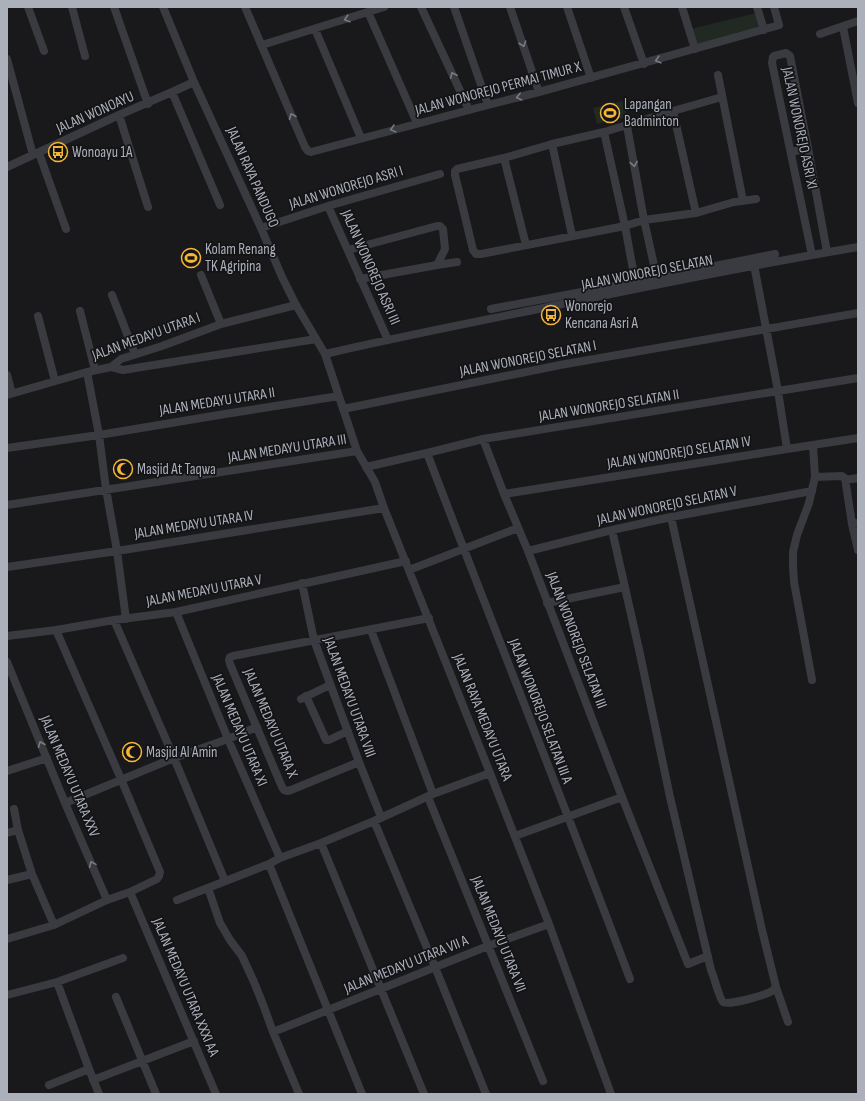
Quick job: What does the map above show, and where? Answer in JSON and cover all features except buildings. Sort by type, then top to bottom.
[{"type":"street","points":[[28,7],[44,51]]},
{"type":"street","points":[[72,7],[85,56]]},
{"type":"street","points":[[114,7],[148,104]]},
{"type":"street","name":"JALAN RAYA PANDUGO","points":[[163,7],[194,82],[282,277],[296,305],[325,354]]},
{"type":"street","points":[[245,7],[262,46],[384,7]]},
{"type":"street","points":[[421,7],[469,110]]},
{"type":"street","points":[[454,7],[488,105]]},
{"type":"street","points":[[510,7],[539,92]]},
{"type":"street","points":[[567,7],[591,78]]},
{"type":"street","points":[[624,7],[644,64]]},
{"type":"street","points":[[682,7],[695,49]]},
{"type":"street","points":[[757,7],[764,30]]},
{"type":"street","name":"JALAN WONOREJO PERMAI TIMUR X","points":[[262,46],[305,147],[311,152],[644,64],[764,30],[778,25],[774,7]]},
{"type":"street","points":[[368,12],[417,123]]},
{"type":"street","points":[[820,34],[858,21]]},
{"type":"street","points":[[843,26],[858,103]]},
{"type":"street","points":[[315,29],[360,138]]},
{"type":"street","name":"JALAN WONOREJO ASRI XI","points":[[812,254],[772,63],[774,56],[786,53],[790,56],[827,252]]},
{"type":"street","points":[[7,59],[36,154],[66,229]]},
{"type":"street","points":[[718,75],[742,201]]},
{"type":"street","name":"JALAN WONOAYU","points":[[7,167],[194,82]]},
{"type":"street","points":[[172,92],[220,205]]},
{"type":"street","points":[[722,97],[627,126],[458,169],[455,171],[473,250],[476,254],[481,254],[625,226],[644,220],[696,212],[734,202],[756,200]]},
{"type":"street","points":[[674,111],[696,212]]},
{"type":"street","points":[[119,115],[148,207]]},
{"type":"street","points":[[627,126],[657,281],[775,254]]},
{"type":"street","points":[[491,309],[636,285],[625,226],[604,132]]},
{"type":"street","points":[[552,144],[572,236]]},
{"type":"street","points":[[791,152],[808,148]]},
{"type":"street","points":[[504,158],[526,245]]},
{"type":"street","name":"JALAN WONOREJO ASRI I","points":[[261,228],[328,206],[440,174]]},
{"type":"street","name":"JALAN WONOREJO ASRI III","points":[[328,206],[388,340]]},
{"type":"street","points":[[348,250],[440,226],[443,229],[445,249],[437,265]]},
{"type":"street","name":"JALAN WONOREJO SELATAN","points":[[325,354],[636,285],[858,247]]},
{"type":"street","points":[[360,279],[457,262]]},
{"type":"street","points":[[754,265],[778,391],[787,449]]},
{"type":"street","points":[[201,275],[221,324]]},
{"type":"street","points":[[112,295],[135,354]]},
{"type":"street","name":"JALAN MEDAYU UTARA I","points":[[10,394],[111,366],[121,359],[162,346],[221,324],[296,305]]},
{"type":"street","points":[[80,311],[91,371],[106,489],[117,551],[126,619]]},
{"type":"street","name":"JALAN WONOREJO SELATAN I","points":[[343,409],[560,365],[858,313]]},
{"type":"street","points":[[38,316],[56,381]]},
{"type":"street","points":[[111,366],[123,370],[316,339]]},
{"type":"street","name":"JALAN RAYA MEDAYU UTARA","points":[[325,354],[357,451],[375,482],[384,508],[429,618],[549,924],[611,1094]]},
{"type":"street","points":[[7,375],[10,394]]},
{"type":"street","name":"JALAN WONOREJO SELATAN II","points":[[366,466],[483,439],[858,378]]},
{"type":"street","name":"JALAN MEDAYU UTARA II","points":[[7,448],[99,435],[339,396]]},
{"type":"street","name":"JALAN WONOREJO SELATAN IV","points":[[504,494],[858,438]]},
{"type":"street","name":"JALAN WONOREJO SELATAN III","points":[[483,439],[688,964],[708,956]]},
{"type":"street","points":[[812,680],[794,582],[793,566],[797,535],[810,503],[815,477],[813,445]]},
{"type":"street","name":"JALAN MEDAYU UTARA III","points":[[7,505],[357,451]]},
{"type":"street","name":"JALAN WONOREJO SELATAN III A","points":[[427,453],[630,979]]},
{"type":"street","points":[[815,477],[842,476],[846,483],[855,523],[858,550]]},
{"type":"street","points":[[846,483],[858,478]]},
{"type":"street","name":"JALAN WONOREJO SELATAN V","points":[[528,551],[671,517],[812,491]]},
{"type":"street","name":"JALAN MEDAYU UTARA IV","points":[[7,567],[117,551],[384,508]]},
{"type":"street","points":[[671,517],[759,914],[776,987],[788,1022]]},
{"type":"street","points":[[410,570],[518,528]]},
{"type":"street","points":[[612,530],[670,797],[708,956],[720,997],[723,1002],[728,1004],[772,991],[776,987]]},
{"type":"street","name":"JALAN MEDAYU UTARA V","points":[[7,636],[176,612],[406,561]]},
{"type":"street","name":"JALAN MEDAYU UTARA VIII","points":[[302,583],[314,640],[348,731],[378,819],[486,1094]]},
{"type":"street","points":[[547,603],[625,587]]},
{"type":"street","name":"JALAN MEDAYU UTARA XI","points":[[176,612],[228,739],[280,858]]},
{"type":"street","points":[[314,640],[429,618]]},
{"type":"street","points":[[114,620],[174,758],[225,881]]},
{"type":"street","points":[[7,939],[54,925],[107,900],[130,892],[157,879],[160,872],[56,630]]},
{"type":"street","name":"JALAN MEDAYU UTARA VII","points":[[371,630],[488,946],[544,1081]]},
{"type":"street","name":"JALAN MEDAYU UTARA X","points":[[314,640],[233,656],[230,657],[230,664],[284,790],[288,792],[359,762]]},
{"type":"street","name":"JALAN MEDAYU UTARA XXV","points":[[7,662],[107,900]]},
{"type":"street","points":[[330,685],[304,698],[326,740],[348,731]]},
{"type":"street","points":[[65,803],[174,758],[257,727]]},
{"type":"street","points":[[7,771],[47,758]]},
{"type":"street","points":[[177,900],[321,843],[431,795],[490,773]]},
{"type":"street","points":[[515,836],[622,797]]},
{"type":"street","points":[[14,809],[18,830],[32,874],[54,925]]},
{"type":"street","points":[[7,833],[18,830]]},
{"type":"street","points":[[321,843],[424,1094]]},
{"type":"street","points":[[269,864],[362,1094]]},
{"type":"street","points":[[7,880],[32,874]]},
{"type":"street","points":[[208,888],[220,922],[230,940],[242,956],[260,995],[298,1094]]},
{"type":"street","name":"JALAN MEDAYU UTARA XXXI AA","points":[[130,892],[216,1094]]},
{"type":"street","name":"JALAN MEDAYU UTARA VII A","points":[[273,1032],[488,946],[549,924]]},
{"type":"street","points":[[7,995],[57,982],[123,958]]},
{"type":"street","points":[[57,982],[99,1094]]},
{"type":"street","points":[[116,997],[156,1094]]},
{"type":"street","points":[[93,1080],[194,1041]]},
{"type":"street","points":[[50,1085],[89,1069]]},
{"type":"shaded area","points":[[756,13],[762,29],[697,47],[691,29]]},
{"type":"shaded area","name":"Lapangan Badminton","points":[[623,101],[627,117],[597,124],[593,108]]},
{"type":"shaded area","name":"Kolam Renang TK Agripina","points":[[193,249],[198,263],[188,267],[183,252]]},
{"type":"place","name":"Lapangan Badminton","points":[[610,113]]},
{"type":"place","name":"Wonoayu 1A","points":[[58,152]]},
{"type":"place","name":"Kolam Renang TK Agripina","points":[[191,258]]},
{"type":"place","name":"Wonorejo Kencana Asri A","points":[[551,315]]},
{"type":"place","name":"Masjid At Taqwa","points":[[123,469]]},
{"type":"place","name":"Masjid Al Amin","points":[[132,752]]}]
